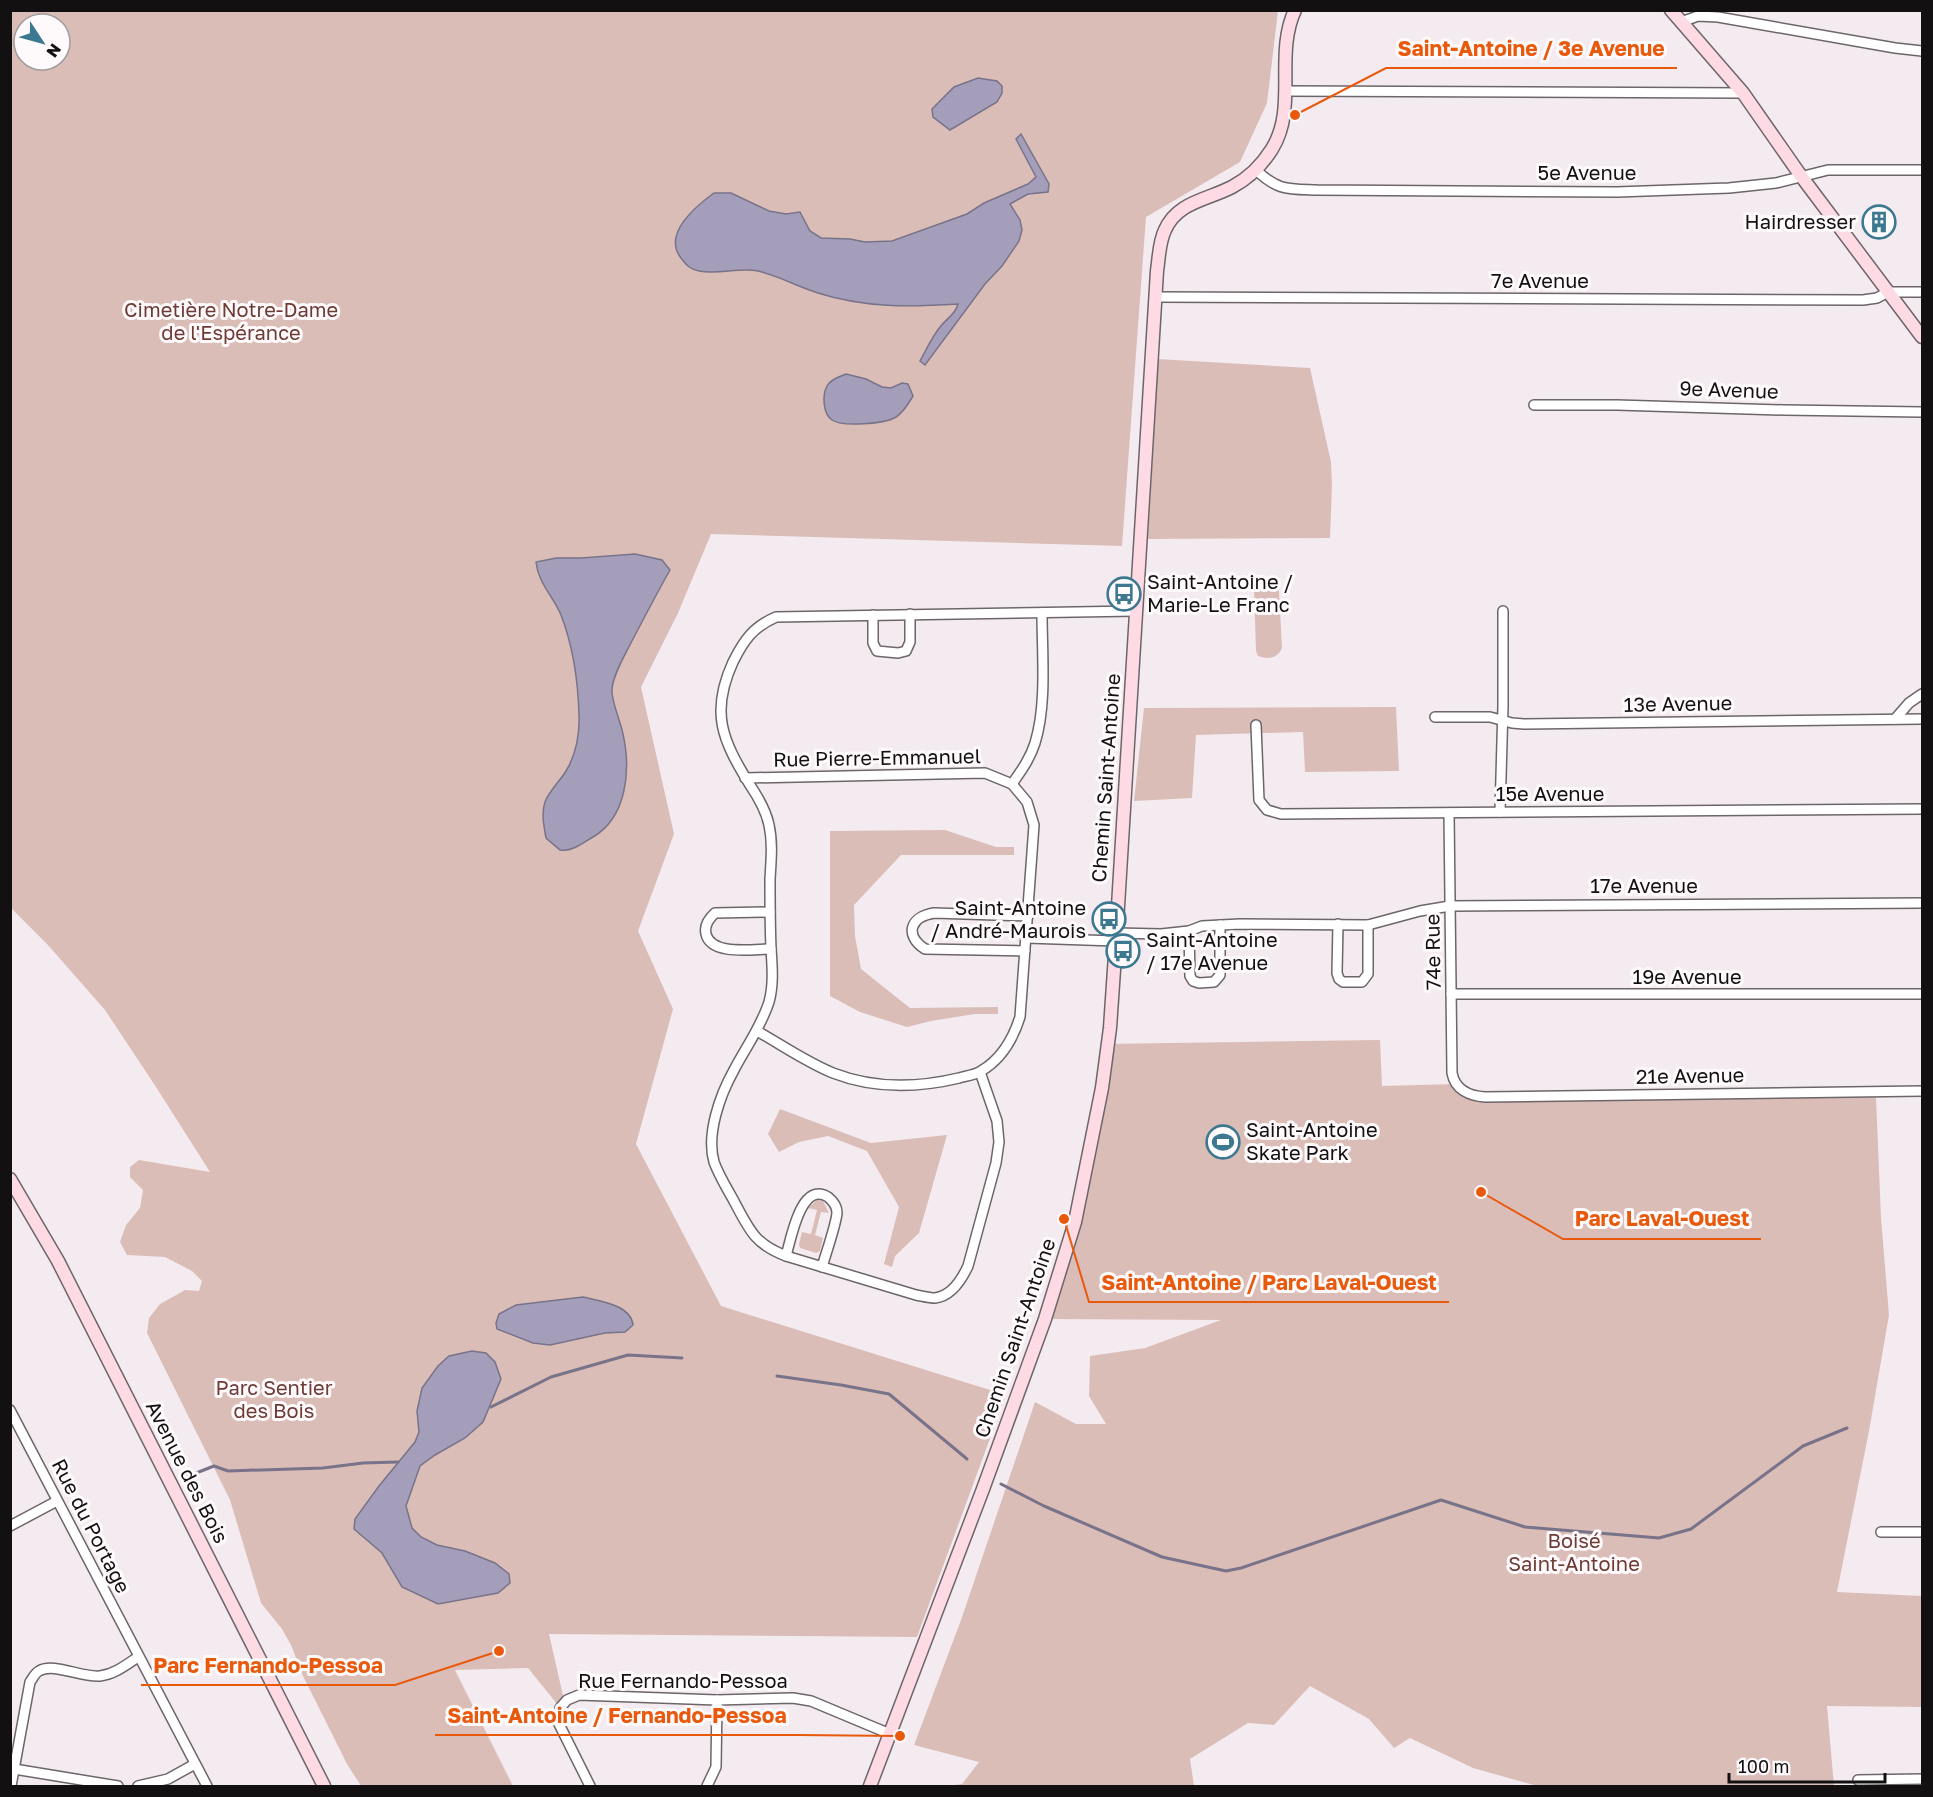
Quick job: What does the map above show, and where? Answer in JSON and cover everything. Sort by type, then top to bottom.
[{"type":"street","name":"Chemin Saint-Antoine","points":[[870,1786],[983,1489],[1044,1319],[1075,1222],[1103,1078],[1110,1028],[1155,297],[1160,249],[1165,230],[1183,207],[1233,186],[1256,170],[1272,148],[1280,130],[1284,112],[1284,55],[1286,39],[1295,10]]},
{"type":"street","points":[[1671,10],[1743,93],[1923,337]]},
{"type":"street","points":[[1682,22],[1698,16],[1718,17],[1923,51]]},
{"type":"street","points":[[1285,91],[1743,93]]},
{"type":"street","name":"5e Avenue","points":[[1256,170],[1268,181],[1283,189],[1628,192],[1729,188],[1776,183],[1828,170],[1923,170]]},
{"type":"street","name":"7e Avenue","points":[[1155,297],[1863,300],[1877,298],[1888,292],[1923,292]]},
{"type":"street","name":"9e Avenue","points":[[1534,405],[1923,412]]},
{"type":"street","points":[[980,1072],[997,1121],[999,1142],[996,1163],[968,1266],[961,1280],[950,1292],[935,1298],[916,1295],[786,1256],[770,1250],[758,1241],[746,1225],[714,1160],[712,1144],[713,1129],[720,1105],[733,1072],[757,1031],[770,999],[772,981],[771,838],[764,807],[727,744],[720,707],[723,687],[738,652],[749,635],[760,624],[776,617],[1136,611]]},
{"type":"street","points":[[1500,812],[1503,611]]},
{"type":"street","points":[[757,1031],[832,1072],[852,1079],[899,1086],[932,1084],[980,1072],[1002,1053],[1015,1034],[1020,1017],[1026,951],[1034,825],[1027,802],[1012,784],[1032,752],[1040,720],[1042,613]]},
{"type":"street","points":[[873,615],[873,644],[878,651],[898,653],[906,651],[910,642],[910,614]]},
{"type":"street","points":[[1895,719],[1909,703],[1923,694]]},
{"type":"street","name":"13e Avenue","points":[[1435,717],[1490,717],[1524,724],[1923,719]]},
{"type":"street","name":"15e Avenue","points":[[1257,725],[1259,800],[1267,810],[1273,813],[1600,813],[1923,809]]},
{"type":"street","name":"Rue Pierre-Emmanuel","points":[[745,778],[985,773],[1012,784]]},
{"type":"street","name":"74e Rue","points":[[1449,813],[1452,1073],[1453,1079],[1461,1089]]},
{"type":"street","name":"17e Avenue","points":[[1027,938],[1161,934],[1220,925],[1368,925],[1420,910],[1450,906],[1923,903]]},
{"type":"street","points":[[770,912],[716,913],[708,921],[705,931],[708,940],[715,947],[771,949]]},
{"type":"street","points":[[1026,951],[925,949],[915,942],[912,933],[914,922],[922,915],[1028,916]]},
{"type":"street","points":[[1338,924],[1338,973],[1339,979],[1343,982],[1362,982],[1368,974],[1368,925]]},
{"type":"street","points":[[1189,931],[1192,981],[1214,982],[1220,975],[1220,925]]},
{"type":"street","name":"19e Avenue","points":[[1451,994],[1923,994]]},
{"type":"street","name":"21e Avenue","points":[[1461,1089],[1468,1094],[1485,1097],[1923,1091]]},
{"type":"street","name":"Avenue des Bois","points":[[10,1179],[58,1261],[324,1786]]},
{"type":"street","points":[[786,1256],[802,1205],[808,1197],[817,1194],[825,1196],[833,1202],[837,1211],[822,1267]]},
{"type":"street","name":"Rue du Portage","points":[[10,1410],[207,1786]]},
{"type":"street","points":[[10,1526],[57,1501]]},
{"type":"street","points":[[1881,1532],[1923,1532]]},
{"type":"street","points":[[11,1786],[30,1682],[38,1671],[48,1668],[87,1676],[100,1676],[115,1672],[138,1658]]},
{"type":"street","name":"Rue Fernando-Pessoa","points":[[590,1786],[558,1722],[560,1708],[567,1700],[579,1695],[717,1700],[793,1698],[811,1701],[890,1734]]},
{"type":"street","points":[[707,1786],[716,1767],[717,1700]]},
{"type":"street","points":[[138,1786],[168,1779],[195,1764]]},
{"type":"street","points":[[14,1770],[118,1786]]},
{"type":"street","points":[[1858,1780],[1923,1779]]},
{"type":"green space","points":[[10,11],[1278,11],[1267,103],[1240,162],[1146,217],[1122,546],[711,534],[678,613],[641,687],[674,834],[638,931],[673,1009],[636,1144],[721,1306],[1006,1395],[917,1637],[549,1634],[564,1700],[557,1704],[528,1668],[455,1670],[513,1786],[361,1786],[347,1764],[303,1676],[291,1645],[282,1629],[261,1603],[230,1500],[147,1333],[149,1318],[160,1304],[185,1290],[199,1291],[202,1281],[192,1271],[165,1257],[127,1255],[120,1242],[126,1225],[140,1208],[143,1190],[130,1177],[130,1167],[139,1160],[210,1172],[105,1010],[47,944],[11,908]]},
{"type":"green space","points":[[1158,359],[1310,368],[1331,462],[1330,538],[1148,539]]},
{"type":"green space","points":[[1256,583],[1272,583],[1279,592],[1282,648],[1278,654],[1269,658],[1258,656],[1256,651],[1254,589]]},
{"type":"green space","points":[[1396,707],[1399,771],[1305,772],[1303,732],[1196,735],[1192,798],[1134,801],[1144,708]]},
{"type":"green space","points":[[945,830],[996,847],[1014,847],[1014,855],[901,855],[854,905],[855,936],[861,969],[910,1008],[998,1007],[998,1014],[975,1014],[907,1027],[860,1012],[830,996],[830,831]]},
{"type":"green space","name":"Boisé Saint-Antoine","points":[[1380,1040],[1382,1086],[1456,1084],[1468,1095],[1518,1097],[1876,1097],[1881,1218],[1889,1315],[1837,1592],[1922,1596],[1922,1707],[1827,1706],[1834,1786],[1537,1786],[1473,1768],[1410,1738],[1394,1748],[1369,1719],[1310,1686],[1274,1725],[1248,1723],[1190,1759],[1194,1786],[947,1786],[962,1784],[979,1762],[914,1745],[961,1620],[1035,1402],[1076,1424],[1106,1424],[1089,1396],[1090,1356],[1145,1348],[1221,1320],[1045,1319],[1075,1222],[1102,1088],[1102,1044]]},
{"type":"green space","points":[[780,1109],[871,1143],[947,1135],[919,1233],[895,1256],[892,1267],[884,1264],[899,1207],[867,1151],[828,1136],[799,1142],[779,1152],[768,1134]]},
{"type":"green space","points":[[817,1200],[823,1201],[829,1213],[821,1212],[815,1235],[823,1238],[820,1251],[816,1253],[800,1248],[799,1244],[802,1232],[811,1234],[817,1210],[808,1208]]},
{"type":"shaded area","points":[[978,78],[997,81],[1002,86],[1002,93],[997,102],[950,130],[933,117],[932,109],[954,87]]},
{"type":"shaded area","points":[[1021,134],[1049,184],[1048,192],[1028,194],[1010,204],[1020,220],[1022,230],[1019,241],[925,365],[920,361],[934,335],[955,311],[958,304],[905,306],[870,304],[836,298],[758,271],[706,272],[696,270],[685,263],[676,249],[678,230],[684,221],[714,193],[731,193],[769,211],[786,214],[800,212],[810,231],[821,238],[865,242],[892,241],[967,214],[984,203],[1028,184],[1036,177],[1016,139]]},
{"type":"shaded area","points":[[846,374],[866,379],[882,387],[891,388],[902,383],[908,384],[913,396],[906,408],[891,419],[864,424],[837,422],[832,420],[827,413],[824,394],[827,386],[835,378]]},
{"type":"shaded area","points":[[635,554],[662,560],[670,570],[617,671],[613,684],[613,700],[625,748],[624,792],[613,818],[604,828],[569,850],[560,850],[546,838],[543,811],[547,798],[566,771],[575,751],[579,721],[577,689],[572,651],[565,627],[558,608],[537,570],[536,562],[556,558]]},
{"type":"shaded area","points":[[583,1297],[621,1308],[631,1318],[633,1325],[625,1332],[605,1333],[550,1345],[533,1343],[497,1329],[499,1314],[516,1305]]},
{"type":"shaded area","points":[[472,1351],[486,1353],[495,1362],[501,1379],[483,1422],[465,1438],[420,1466],[406,1506],[412,1528],[421,1537],[437,1545],[465,1551],[495,1563],[509,1574],[510,1583],[498,1593],[438,1604],[402,1587],[382,1553],[354,1529],[355,1519],[415,1442],[419,1432],[417,1411],[422,1388],[438,1366],[449,1356]]},
{"type":"waterway","points":[[491,1407],[551,1377],[628,1355],[682,1358]]},
{"type":"waterway","points":[[777,1376],[889,1394],[967,1459]]},
{"type":"waterway","points":[[1001,1484],[1044,1506],[1162,1557],[1226,1571],[1241,1568],[1441,1500],[1525,1527],[1659,1538],[1691,1529],[1803,1446],[1847,1428]]},
{"type":"waterway","points":[[186,1477],[214,1466],[228,1471],[323,1468],[398,1462]]},
{"type":"place","name":"Saint-Antoine / 3e Avenue","points":[[1295,115]]},
{"type":"place","name":"Hairdresser","points":[[1879,222]]},
{"type":"place","name":"Saint-Antoine / Marie-Le Franc","points":[[1124,594]]},
{"type":"place","name":"Saint-Antoine / André-Maurois","points":[[1109,919]]},
{"type":"place","name":"Saint-Antoine / 17e Avenue","points":[[1123,951]]},
{"type":"place","name":"Saint-Antoine Skate Park","points":[[1223,1142]]},
{"type":"place","name":"Parc Laval-Ouest","points":[[1481,1192]]},
{"type":"place","name":"Saint-Antoine / Parc Laval-Ouest","points":[[1064,1219]]},
{"type":"place","name":"Parc Fernando-Pessoa","points":[[499,1651]]},
{"type":"place","name":"Saint-Antoine / Fernando-Pessoa","points":[[900,1736]]},
{"type":"park label","name":"Cimetière Notre-Dame de l'Espérance","points":[[231,322]]},
{"type":"park label","name":"Parc Sentier des Bois","points":[[274,1400]]}]
